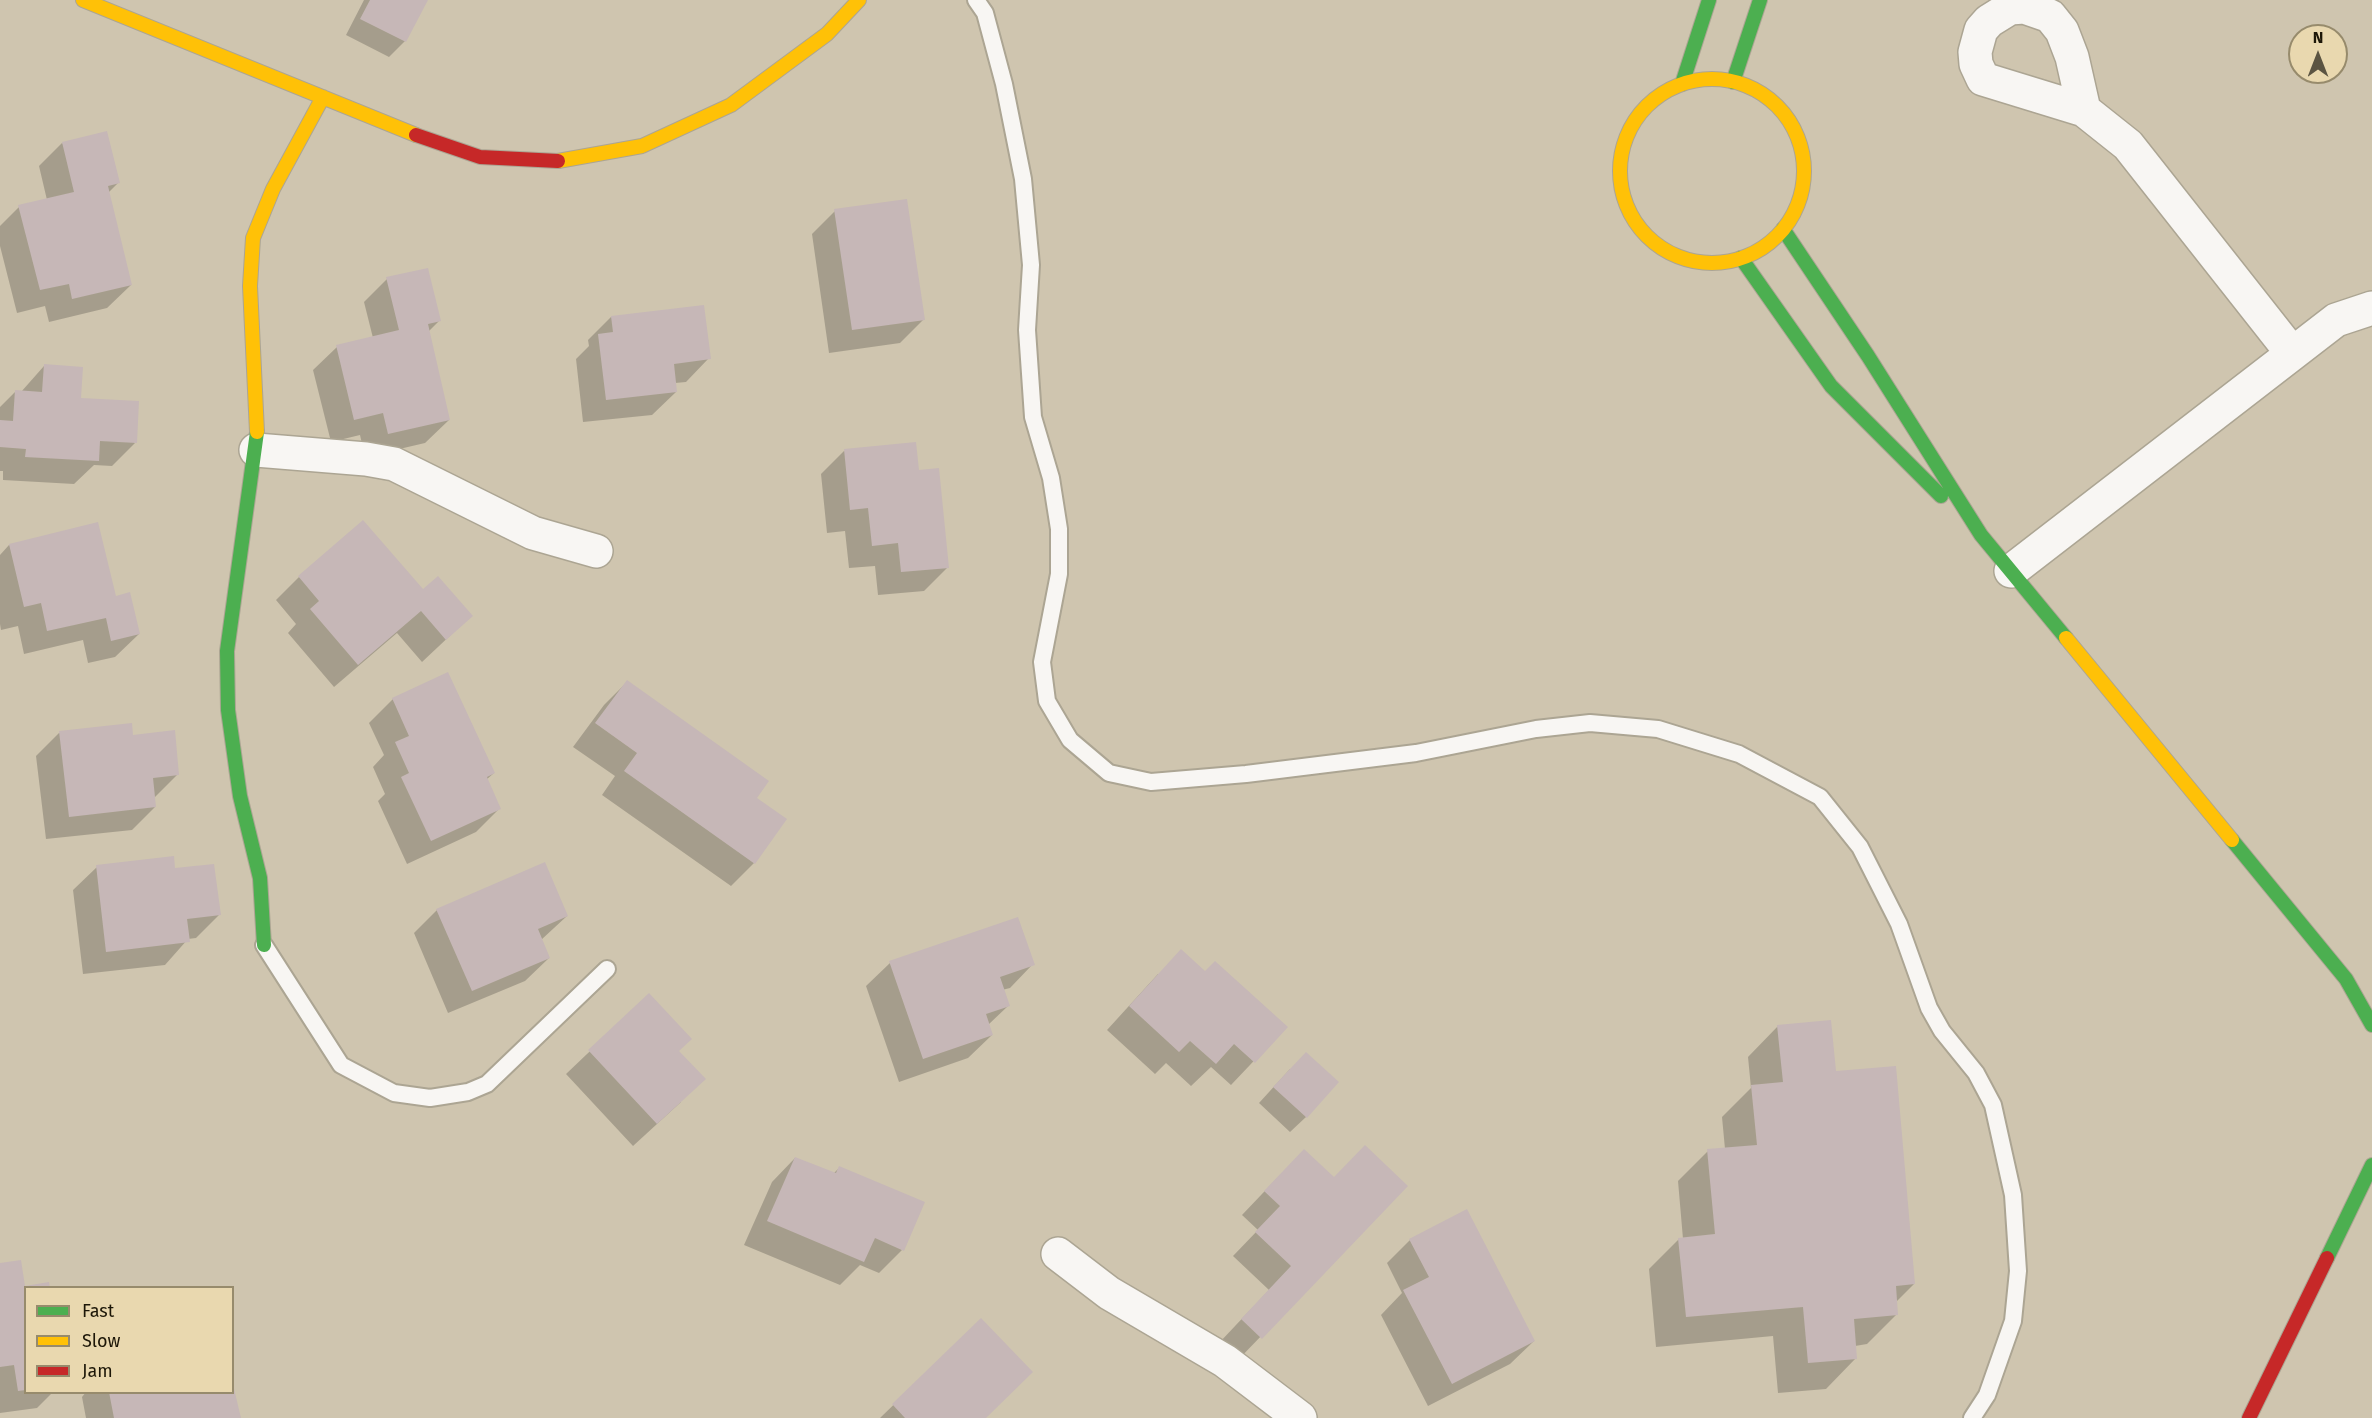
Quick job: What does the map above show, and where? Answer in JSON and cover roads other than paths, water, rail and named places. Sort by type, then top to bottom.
[{"type":"street","points":[[83,0],[400,129],[480,157],[566,161],[642,146],[731,105],[827,33],[859,0]]},
{"type":"street","points":[[1682,84],[1709,0]]},
{"type":"street","points":[[1733,82],[1760,0]]},
{"type":"street","points":[[1721,79],[1733,82],[1750,87],[1775,104],[1794,127],[1804,155],[1804,186],[1794,214],[1783,229],[1776,238],[1750,256],[1719,264],[1687,260],[1659,247],[1636,225],[1622,196],[1619,165],[1627,134],[1644,107],[1669,89],[1694,80],[1721,79]]},
{"type":"street","points":[[264,945],[264,913],[260,878],[240,796],[228,710],[227,651],[256,450],[250,286],[253,238],[273,189],[323,97]]},
{"type":"street","points":[[2084,110],[2128,145],[2292,353]]},
{"type":"street","points":[[1783,229],[1868,356],[1981,535]]},
{"type":"street","points":[[1740,258],[1831,386],[1874,432],[1981,535],[2346,979],[2372,1025]]},
{"type":"street","points":[[2011,571],[2336,320],[2372,308]]},
{"type":"street","points":[[256,450],[366,459],[394,464],[533,533],[596,551]]},
{"type":"street","points":[[2249,1418],[2372,1165]]},
{"type":"street","points":[[1058,1254],[1109,1293],[1225,1362],[1300,1418]]},
{"type":"lane","points":[[976,0],[985,13],[1004,84],[1023,179],[1031,265],[1027,330],[1033,417],[1051,478],[1059,529],[1059,574],[1042,662],[1047,701],[1070,740],[1109,773],[1151,782],[1246,774],[1416,753],[1536,729],[1590,723],[1658,729],[1739,754],[1820,797],[1860,847],[1899,924],[1929,1008],[1942,1031],[1977,1073],[1993,1105],[2013,1195],[2018,1271],[2013,1321],[1987,1395],[1972,1418]]},
{"type":"lane","points":[[264,945],[341,1065],[394,1093],[430,1098],[468,1092],[486,1084],[607,969]]}]
